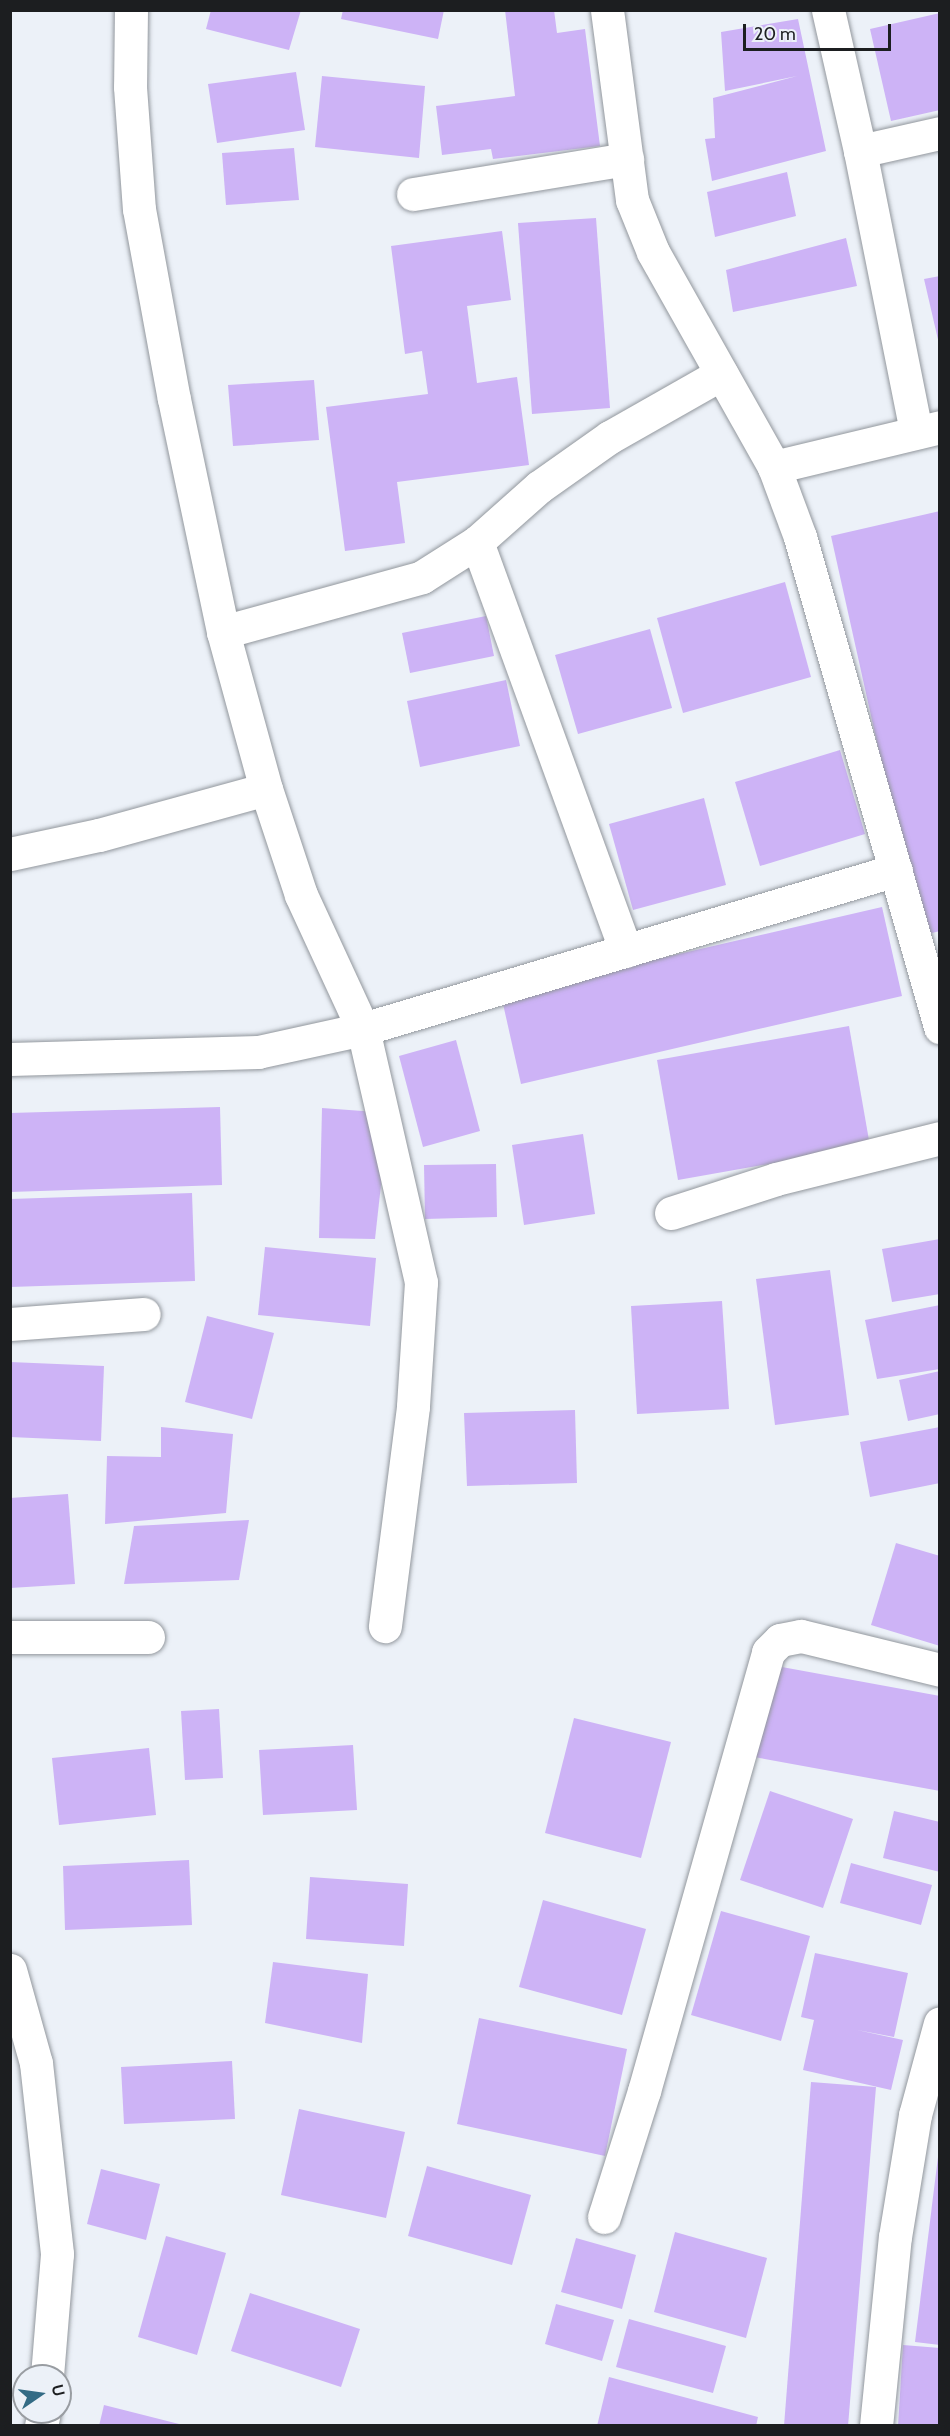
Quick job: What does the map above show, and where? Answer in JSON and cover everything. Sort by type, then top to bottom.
[{"type":"street","points":[[131,10],[130,87],[139,209],[174,399],[223,632],[266,789],[301,895],[363,1029],[422,1282],[412,1407],[385,1626]]},
{"type":"street","points":[[608,10],[632,200],[653,252],[774,467],[800,537],[939,1027]]},
{"type":"street","points":[[774,467],[928,430],[828,10]]},
{"type":"street","points":[[860,151],[939,133]]},
{"type":"street","points":[[413,194],[627,159]]},
{"type":"street","points":[[223,632],[422,577],[477,542],[539,487],[610,437],[721,374]]},
{"type":"street","points":[[477,542],[626,951]]},
{"type":"street","points":[[10,854],[99,835],[266,789]]},
{"type":"street","points":[[10,1059],[258,1052],[363,1029],[896,870]]},
{"type":"street","points":[[672,1213],[776,1179],[939,1138]]},
{"type":"street","points":[[10,1324],[144,1314]]},
{"type":"street","points":[[604,2217],[644,2091],[768,1652],[780,1640],[801,1636],[939,1670]]},
{"type":"street","points":[[10,1638],[148,1637]]},
{"type":"street","points":[[10,1970],[36,2063],[57,2254],[48,2364]]},
{"type":"street","points":[[876,2426],[895,2236],[915,2115],[939,2023]]},
{"type":"building","points":[[211,10],[301,10],[289,50],[206,29]]},
{"type":"building","points":[[343,10],[444,10],[438,39],[341,19]]},
{"type":"building","points":[[505,10],[554,10],[557,33],[585,29],[600,146],[493,159],[491,149],[442,155],[436,106],[515,96]]},
{"type":"building","points":[[940,13],[940,110],[891,121],[870,29]]},
{"type":"building","points":[[798,19],[826,151],[712,181],[705,139],[715,138],[713,98],[797,76],[725,91],[721,32]]},
{"type":"building","points":[[296,72],[305,130],[217,143],[208,84]]},
{"type":"building","points":[[322,76],[425,86],[419,158],[315,147]]},
{"type":"building","points":[[294,148],[299,200],[226,205],[222,153]]},
{"type":"building","points":[[787,172],[796,216],[715,237],[707,192]]},
{"type":"building","points":[[596,218],[610,408],[532,414],[518,223]]},
{"type":"building","points":[[502,231],[511,300],[467,306],[477,383],[517,377],[529,465],[397,482],[405,543],[345,551],[326,407],[428,394],[422,351],[405,354],[391,246]]},
{"type":"building","points":[[846,238],[857,286],[733,312],[726,270]]},
{"type":"building","points":[[940,276],[940,344],[939,344],[924,279]]},
{"type":"building","points":[[314,380],[319,440],[233,446],[228,385]]},
{"type":"building","points":[[940,511],[940,931],[920,936],[831,536]]},
{"type":"building","points":[[785,582],[811,677],[683,713],[657,618]]},
{"type":"building","points":[[486,616],[494,656],[410,673],[402,633]]},
{"type":"building","points":[[650,629],[672,708],[578,734],[555,655]]},
{"type":"building","points":[[506,680],[520,746],[420,767],[407,701]]},
{"type":"building","points":[[840,750],[865,834],[760,866],[735,782]]},
{"type":"building","points":[[704,798],[726,885],[633,910],[609,824]]},
{"type":"building","points":[[882,907],[902,996],[521,1084],[501,995]]},
{"type":"building","points":[[849,1026],[870,1146],[678,1180],[657,1060]]},
{"type":"building","points":[[456,1040],[480,1131],[423,1147],[399,1056]]},
{"type":"building","points":[[220,1107],[222,1185],[10,1192],[10,1113]]},
{"type":"building","points":[[322,1108],[376,1112],[386,1140],[375,1239],[319,1238]]},
{"type":"building","points":[[583,1134],[595,1214],[524,1225],[512,1145]]},
{"type":"building","points":[[496,1164],[497,1217],[425,1219],[424,1165]]},
{"type":"building","points":[[192,1193],[195,1281],[10,1287],[10,1199]]},
{"type":"building","points":[[940,1239],[940,1294],[892,1302],[882,1249]]},
{"type":"building","points":[[265,1247],[376,1258],[370,1326],[258,1315]]},
{"type":"building","points":[[830,1270],[849,1415],[775,1425],[756,1279]]},
{"type":"building","points":[[722,1301],[729,1409],[637,1414],[631,1306]]},
{"type":"building","points":[[940,1305],[940,1369],[877,1379],[865,1320]]},
{"type":"building","points":[[207,1316],[274,1333],[252,1419],[185,1402]]},
{"type":"building","points":[[10,1362],[104,1366],[101,1441],[10,1437]]},
{"type":"building","points":[[940,1371],[940,1414],[908,1421],[899,1380]]},
{"type":"building","points":[[575,1410],[577,1483],[467,1486],[464,1413]]},
{"type":"building","points":[[161,1427],[233,1434],[226,1513],[105,1524],[107,1456],[161,1457]]},
{"type":"building","points":[[940,1427],[940,1483],[870,1497],[860,1442]]},
{"type":"building","points":[[68,1494],[75,1584],[10,1588],[10,1498]]},
{"type":"building","points":[[249,1520],[239,1580],[124,1584],[134,1526]]},
{"type":"building","points":[[896,1543],[940,1556],[940,1646],[871,1625]]},
{"type":"building","points":[[771,1665],[940,1696],[940,1791],[754,1757]]},
{"type":"building","points":[[219,1709],[223,1778],[185,1780],[181,1711]]},
{"type":"building","points":[[574,1718],[671,1742],[641,1858],[545,1833]]},
{"type":"building","points":[[353,1745],[357,1810],[263,1815],[259,1750]]},
{"type":"building","points":[[149,1748],[156,1815],[59,1825],[52,1758]]},
{"type":"building","points":[[770,1791],[853,1819],[823,1908],[740,1880]]},
{"type":"building","points":[[894,1811],[940,1822],[940,1872],[883,1858]]},
{"type":"building","points":[[189,1860],[192,1925],[65,1930],[63,1866]]},
{"type":"building","points":[[851,1863],[932,1885],[921,1925],[840,1903]]},
{"type":"building","points":[[310,1877],[408,1884],[404,1946],[306,1939]]},
{"type":"building","points":[[543,1900],[646,1929],[622,2015],[519,1987]]},
{"type":"building","points":[[721,1911],[810,1936],[781,2041],[691,2015]]},
{"type":"building","points":[[815,1953],[908,1973],[894,2037],[857,2030],[903,2040],[891,2090],[803,2070],[814,2020],[801,2017]]},
{"type":"building","points":[[273,1962],[368,1974],[362,2043],[265,2023]]},
{"type":"building","points":[[479,2018],[627,2049],[605,2156],[457,2124]]},
{"type":"building","points":[[232,2061],[235,2119],[124,2124],[121,2067]]},
{"type":"building","points":[[811,2082],[876,2087],[848,2426],[784,2426]]},
{"type":"building","points":[[299,2109],[405,2132],[386,2218],[281,2195]]},
{"type":"building","points":[[938,2157],[940,2157],[940,2345],[915,2342]]},
{"type":"building","points":[[427,2166],[531,2195],[512,2265],[408,2236]]},
{"type":"building","points":[[101,2169],[160,2184],[146,2240],[87,2224]]},
{"type":"building","points":[[675,2232],[767,2258],[746,2338],[654,2312]]},
{"type":"building","points":[[166,2236],[226,2253],[197,2355],[138,2337]]},
{"type":"building","points":[[576,2238],[636,2255],[622,2309],[561,2292]]},
{"type":"building","points":[[250,2293],[360,2329],[341,2387],[231,2351]]},
{"type":"building","points":[[556,2304],[614,2320],[602,2361],[545,2344]]},
{"type":"building","points":[[629,2319],[726,2346],[713,2393],[616,2367]]},
{"type":"building","points":[[903,2345],[940,2348],[940,2426],[898,2426]]},
{"type":"building","points":[[609,2377],[758,2417],[756,2426],[597,2426]]},
{"type":"building","points":[[104,2405],[183,2425],[183,2426],[99,2426]]}]
